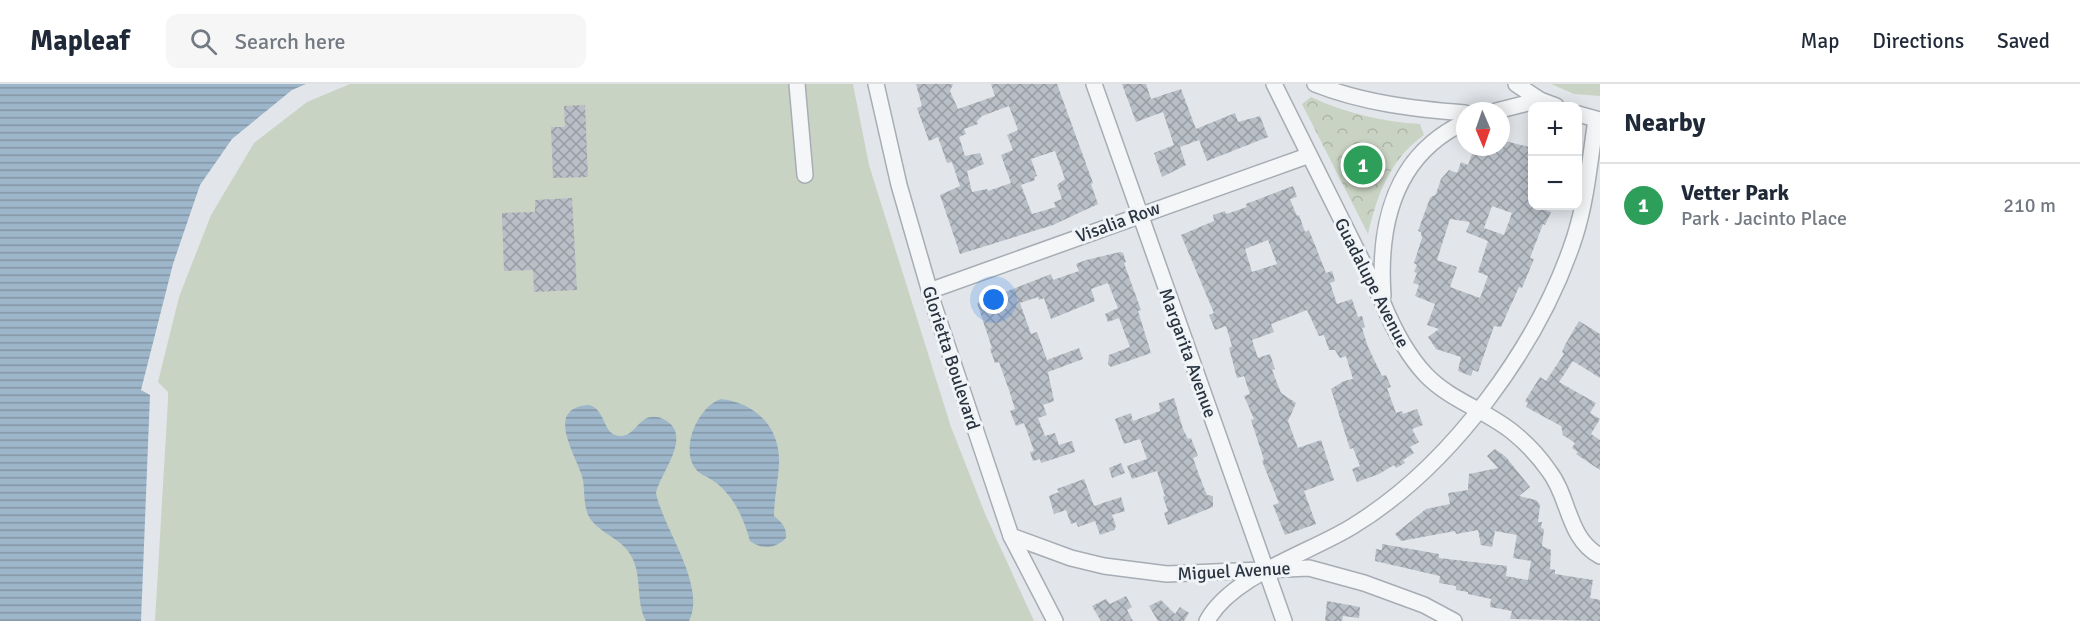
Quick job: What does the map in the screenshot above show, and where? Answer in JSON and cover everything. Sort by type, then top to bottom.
[{"type":"street","points":[[797,84],[805,175]]},
{"type":"street","name":"Glorietta Boulevard","points":[[876,84],[899,185],[929,291],[1011,536],[1055,621]]},
{"type":"street","name":"Margarita Avenue","points":[[1094,84],[1138,214],[1284,621]]},
{"type":"street","name":"Guadalupe Avenue","points":[[1274,84],[1307,156],[1382,301],[1392,327],[1407,352],[1427,376],[1514,433],[1550,471],[1562,492],[1577,535],[1600,556]]},
{"type":"street","points":[[1316,84],[1349,95],[1410,108],[1456,112]]},
{"type":"street","points":[[1515,84],[1545,102]]},
{"type":"street","points":[[1510,108],[1540,100]]},
{"type":"street","points":[[1207,621],[1213,610],[1265,568],[1292,558],[1342,532],[1379,509],[1430,464],[1504,379],[1528,341],[1559,281],[1575,234],[1586,190],[1598,120],[1582,115]]},
{"type":"street","points":[[1392,327],[1383,298],[1380,259],[1395,195],[1409,168],[1429,147],[1456,128]]},
{"type":"street","name":"Visalia Row","points":[[929,291],[1138,214],[1307,156]]},
{"type":"street","name":"Miguel Avenue","points":[[1011,536],[1082,561],[1167,574],[1236,573],[1265,568],[1309,568],[1364,583],[1424,605],[1454,621]]},
{"type":"green space","points":[[350,84],[853,84],[869,165],[951,427],[986,516],[1034,621],[155,621],[168,400],[168,392],[158,382],[179,297],[211,215],[254,143],[307,102]]},
{"type":"green space","points":[[1551,84],[1600,84],[1600,96],[1574,94]]},
{"type":"green space","points":[[1311,97],[1364,116],[1420,124],[1424,135],[1402,155],[1387,179],[1376,205],[1368,234],[1302,104]]},
{"type":"water","points":[[0,84],[306,84],[292,90],[232,139],[200,185],[173,264],[141,390],[150,395],[141,621],[0,621]]},
{"type":"water","points":[[721,399],[746,406],[756,412],[771,429],[776,440],[779,465],[774,516],[786,531],[786,538],[773,546],[759,546],[750,541],[745,524],[728,494],[715,482],[697,471],[693,465],[690,447],[695,427],[706,409]]},
{"type":"water","points":[[589,405],[598,411],[610,431],[619,436],[627,435],[649,417],[663,419],[672,426],[676,434],[673,454],[656,493],[688,574],[693,607],[689,621],[646,621],[641,605],[636,570],[630,554],[622,544],[595,525],[588,516],[583,480],[566,435],[565,424],[568,415],[575,408]]},
{"type":"building","points":[[916,84],[953,84],[950,91],[958,109],[995,96],[991,84],[1057,84],[1093,183],[1091,184],[1098,204],[1053,225],[960,254],[940,195],[960,186],[952,162],[947,163],[938,137],[929,141],[917,108],[922,106]],"holes":[[[1009,106],[1018,130],[1007,135],[1013,150],[1001,155],[1011,183],[988,191],[987,189],[972,192],[967,171],[984,164],[980,153],[965,156],[959,137],[966,134],[964,129],[978,124],[977,121],[982,116]],[[1055,151],[1065,179],[1057,185],[1062,199],[1054,202],[1056,207],[1032,214],[1021,185],[1035,180],[1034,177],[1037,176],[1031,159]]]},
{"type":"building","points":[[1122,84],[1146,84],[1151,99],[1181,89],[1196,129],[1235,113],[1238,122],[1260,116],[1268,137],[1207,161],[1199,140],[1180,147],[1186,165],[1162,177],[1154,153],[1174,145],[1163,112],[1136,122]]},
{"type":"building","points":[[585,105],[588,177],[553,178],[551,127],[565,127],[564,106]]},
{"type":"building","points":[[1510,142],[1528,147],[1528,210],[1551,212],[1545,225],[1543,224],[1530,258],[1534,259],[1522,288],[1519,287],[1501,327],[1494,326],[1478,372],[1473,370],[1471,376],[1458,371],[1461,357],[1436,349],[1428,337],[1439,329],[1427,325],[1435,304],[1415,296],[1419,285],[1413,283],[1417,273],[1414,272],[1417,265],[1414,263],[1422,238],[1421,232],[1418,231],[1430,198],[1436,194],[1441,179],[1449,170],[1457,173],[1461,162],[1468,165],[1471,156],[1510,156]],"holes":[[[1492,206],[1512,213],[1504,235],[1484,228]],[[1450,219],[1470,222],[1466,232],[1488,241],[1478,272],[1488,276],[1480,298],[1450,287],[1457,267],[1437,260]]]},
{"type":"building","points":[[1293,186],[1297,197],[1290,199],[1305,232],[1309,230],[1326,273],[1332,271],[1335,281],[1330,283],[1337,304],[1352,299],[1358,317],[1362,316],[1365,327],[1362,328],[1368,347],[1382,376],[1386,375],[1391,387],[1387,388],[1396,413],[1402,411],[1403,414],[1417,409],[1423,425],[1412,429],[1419,442],[1410,447],[1414,453],[1403,460],[1405,463],[1396,468],[1394,465],[1379,474],[1357,482],[1352,469],[1360,466],[1353,448],[1350,449],[1331,389],[1344,381],[1353,379],[1346,356],[1340,358],[1335,350],[1329,350],[1324,335],[1319,336],[1307,310],[1271,324],[1274,332],[1252,340],[1258,358],[1270,354],[1275,369],[1272,370],[1281,393],[1296,403],[1288,421],[1298,448],[1321,440],[1334,480],[1304,491],[1316,524],[1285,535],[1273,505],[1279,503],[1262,461],[1264,460],[1251,420],[1254,419],[1244,396],[1250,394],[1244,376],[1237,378],[1226,326],[1215,330],[1209,315],[1214,313],[1181,235],[1214,221],[1213,215],[1225,211],[1226,214],[1247,207],[1246,204]],"holes":[[[1268,240],[1277,264],[1252,272],[1245,249]]]},
{"type":"building","points":[[572,198],[577,290],[534,292],[533,270],[504,271],[502,213],[535,212],[535,200]]},
{"type":"building","points":[[1123,253],[1126,262],[1124,263],[1141,310],[1138,311],[1151,353],[1111,367],[1108,364],[1109,355],[1130,347],[1119,318],[1108,322],[1105,314],[1118,308],[1108,283],[1091,289],[1095,301],[1051,319],[1044,298],[1039,300],[1038,297],[1020,303],[1031,334],[1037,332],[1047,360],[1079,348],[1083,359],[1048,372],[1054,401],[1043,405],[1047,415],[1038,418],[1045,436],[1055,433],[1059,445],[1072,441],[1075,452],[1041,463],[1040,459],[1033,461],[1030,452],[1034,451],[1024,423],[1016,426],[1010,411],[1015,409],[999,362],[995,363],[977,303],[1051,274],[1053,280],[1079,271],[1076,264]]},
{"type":"building","points":[[1579,321],[1600,334],[1600,378],[1573,361],[1559,382],[1596,403],[1590,413],[1600,419],[1591,434],[1600,440],[1600,470],[1576,454],[1578,452],[1572,448],[1575,443],[1563,435],[1561,426],[1526,407],[1528,403],[1525,401],[1540,377],[1546,381],[1564,354],[1562,352],[1565,345]]},
{"type":"building","points":[[1174,398],[1183,429],[1188,439],[1191,438],[1198,456],[1193,458],[1202,483],[1207,495],[1213,496],[1213,507],[1168,525],[1164,513],[1168,511],[1163,497],[1165,496],[1157,471],[1132,479],[1127,466],[1147,459],[1140,439],[1124,444],[1115,419],[1131,413],[1133,421],[1160,411],[1159,403]]},
{"type":"building","points":[[1495,449],[1506,457],[1530,487],[1519,496],[1536,500],[1540,505],[1538,522],[1542,522],[1541,528],[1544,529],[1542,546],[1551,550],[1550,569],[1555,570],[1555,574],[1593,580],[1590,598],[1600,600],[1600,621],[1510,619],[1512,611],[1490,607],[1491,599],[1456,590],[1456,586],[1439,583],[1440,576],[1375,561],[1376,549],[1382,550],[1382,544],[1439,554],[1439,558],[1507,566],[1506,576],[1528,580],[1531,561],[1513,558],[1517,535],[1495,531],[1492,547],[1481,545],[1478,530],[1456,534],[1455,531],[1401,541],[1395,534],[1426,509],[1450,504],[1448,493],[1468,490],[1469,474],[1498,468],[1487,456]]},
{"type":"building","points":[[1121,463],[1125,473],[1112,478],[1109,468]]},
{"type":"building","points":[[1084,479],[1094,506],[1121,497],[1125,511],[1112,515],[1116,526],[1114,530],[1100,535],[1095,521],[1078,527],[1076,522],[1071,524],[1066,510],[1054,514],[1049,496],[1059,492],[1057,489]]},
{"type":"building","points":[[1126,596],[1132,607],[1127,610],[1133,621],[1101,621],[1092,606],[1106,599],[1110,604]]},
{"type":"building","points":[[1161,600],[1175,614],[1180,607],[1189,613],[1184,621],[1158,621],[1149,606]]},
{"type":"building","points":[[1327,601],[1360,607],[1359,618],[1343,616],[1342,621],[1325,621]]},
{"type":"place","name":"Vetter Park","points":[[1363,165]]}]
